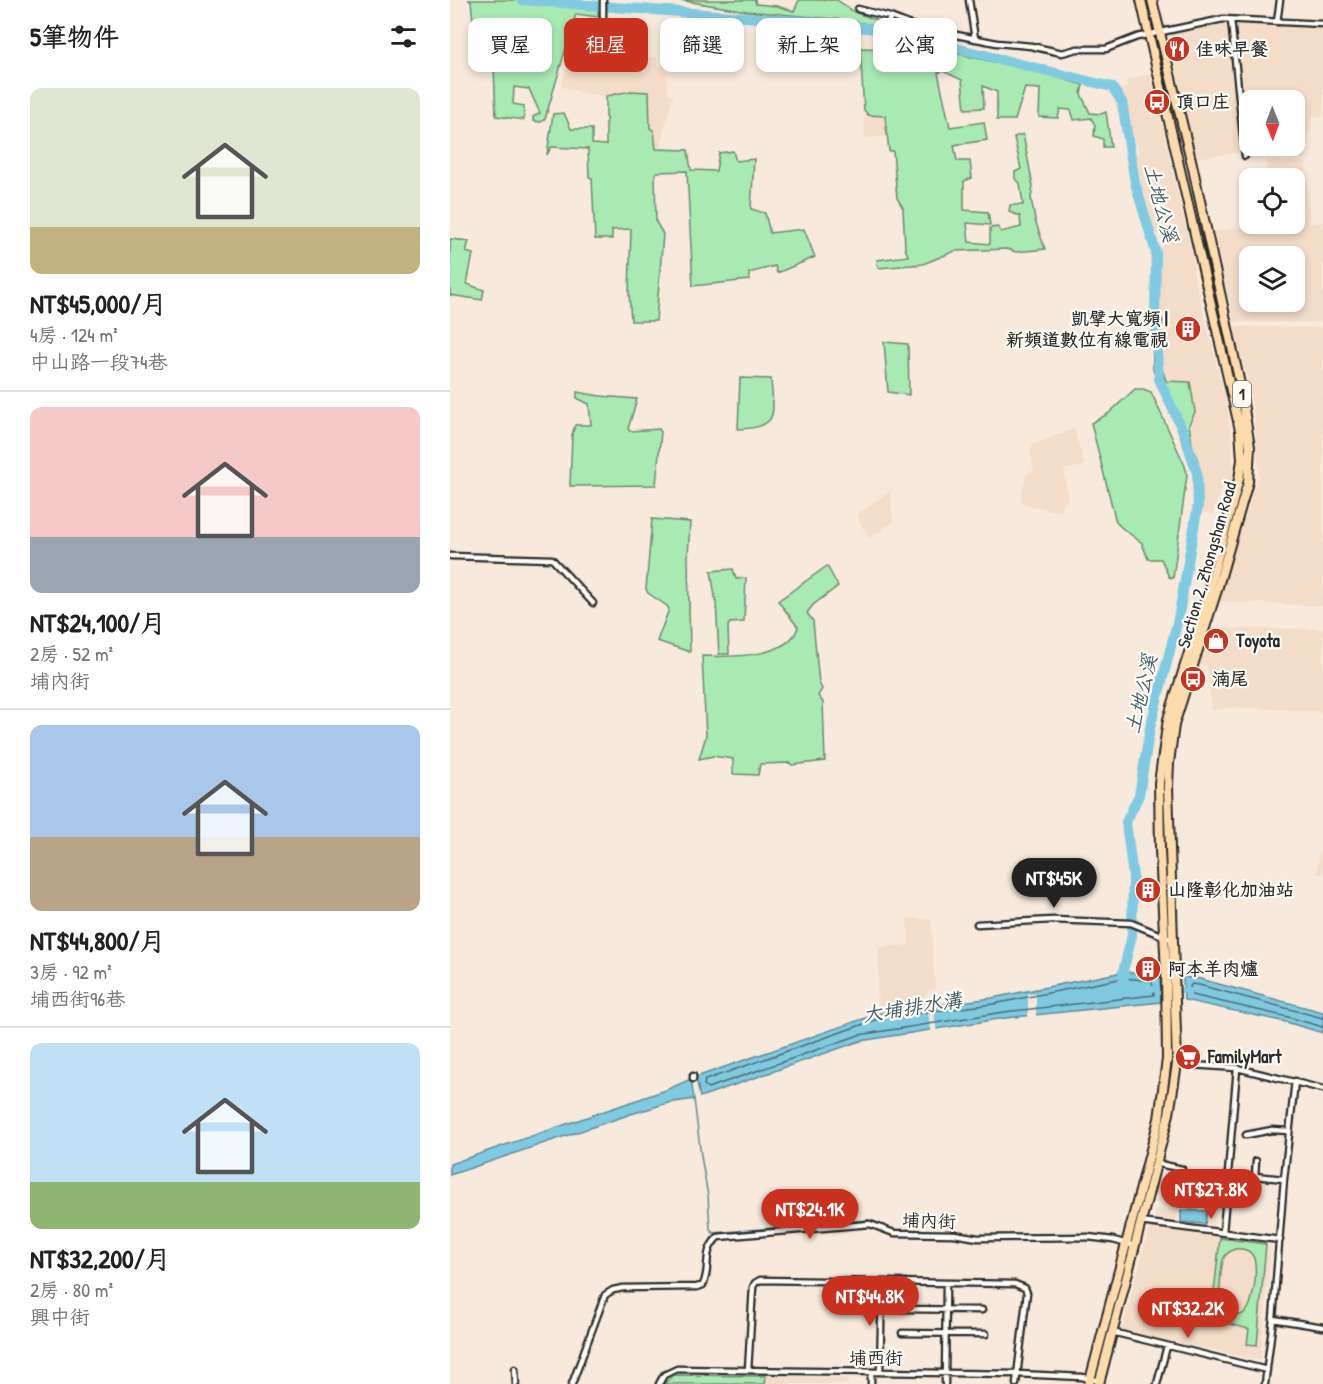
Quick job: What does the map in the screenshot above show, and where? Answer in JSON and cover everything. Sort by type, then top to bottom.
[{"type":"main road","name":"Section 2, Zhongshan Road","points":[[1141,0],[1240,430],[1242,460],[1226,528],[1168,719],[1159,783],[1164,937]]},
{"type":"main road","name":"Section 2, Zhongshan Road","points":[[1152,0],[1192,164],[1250,436],[1248,482],[1221,579],[1174,725],[1168,786],[1173,940]]},
{"type":"main road","points":[[1204,273],[1217,283]]},
{"type":"main road","name":"1","points":[[1089,1382],[1159,1119],[1167,1059],[1164,937]]},
{"type":"main road","name":"1","points":[[1100,1383],[1173,1096],[1177,1064],[1176,973],[1173,940]]},
{"type":"street","points":[[603,0],[603,14]]},
{"type":"street","points":[[969,0],[975,39]]},
{"type":"street","points":[[1278,22],[1280,0]]},
{"type":"street","points":[[858,9],[890,17],[916,27],[1062,53],[1077,49],[1106,49],[1149,34],[1206,22],[1232,20],[1323,24]]},
{"type":"street","points":[[1232,20],[1239,93]]},
{"type":"street","points":[[450,556],[552,559],[593,603]]},
{"type":"street","points":[[977,924],[1070,920],[1131,923],[1173,940]]},
{"type":"street","points":[[1177,1064],[1238,1068],[1323,1089]]},
{"type":"street","points":[[1223,1232],[1238,1068]]},
{"type":"street","points":[[1265,1384],[1295,1081]]},
{"type":"street","points":[[1246,1135],[1272,1130],[1290,1131]]},
{"type":"street","points":[[1256,1161],[1255,1176],[1284,1179]]},
{"type":"street","points":[[1155,1163],[1182,1168],[1177,1195],[1204,1196]]},
{"type":"street","points":[[1140,1222],[1280,1239]]},
{"type":"street","name":"埔內街","points":[[572,1384],[605,1295],[623,1288],[703,1285],[708,1269],[709,1248],[718,1237],[870,1224],[903,1234],[954,1234],[978,1238],[1088,1237],[1135,1246]]},
{"type":"street","points":[[748,1370],[753,1287],[757,1282],[781,1280],[1015,1284],[1025,1288],[1027,1293],[1016,1384]]},
{"type":"street","points":[[880,1371],[882,1283]]},
{"type":"street","points":[[945,1384],[946,1284]]},
{"type":"street","points":[[901,1309],[982,1310]]},
{"type":"street","points":[[1273,1319],[1323,1327]]},
{"type":"street","points":[[1103,1328],[1267,1370]]},
{"type":"street","points":[[902,1333],[986,1334]]},
{"type":"street","points":[[1156,1384],[1167,1346]]},
{"type":"street","points":[[515,1369],[516,1384]]},
{"type":"street","name":"埔西街","points":[[659,1384],[664,1375],[677,1370],[1017,1374],[1100,1383]]},
{"type":"street","points":[[871,1372],[871,1384]]},
{"type":"shaded area","points":[[588,15],[604,18],[588,18]]},
{"type":"shaded area","points":[[1252,20],[1323,25],[1323,117],[1312,116],[1305,159],[1282,156],[1305,156],[1305,90],[1239,90],[1239,152],[1195,158],[1168,29]]},
{"type":"shaded area","points":[[648,57],[656,57],[660,72],[666,72],[668,92],[673,97],[662,136],[662,149],[655,149],[654,131],[650,128],[631,91],[606,96],[586,94],[561,86],[565,72],[648,72]]},
{"type":"shaded area","points":[[1150,74],[1230,428],[1233,451],[1232,482],[1222,483],[1213,514],[1192,511],[1194,475],[1198,460],[1193,449],[1189,425],[1195,412],[1190,382],[1166,382],[1162,371],[1158,335],[1163,321],[1154,309],[1149,249],[1163,247],[1161,234],[1156,235],[1145,209],[1139,177],[1134,177],[1130,159],[1139,153],[1135,139],[1124,140],[1120,125],[1130,120],[1128,112],[1118,114],[1112,92],[1127,87],[1126,80]]},
{"type":"shaded area","points":[[868,115],[885,116],[887,136],[865,138],[864,119]]},
{"type":"shaded area","points":[[1266,160],[1306,163],[1309,224],[1323,222],[1323,322],[1234,322],[1214,232],[1239,228],[1239,234],[1305,234],[1305,168],[1266,168]]},
{"type":"shaded area","points":[[1234,326],[1323,328],[1323,606],[1221,601],[1220,596],[1259,474],[1255,421]]},
{"type":"shaded area","points":[[1074,429],[1084,466],[1064,469],[1068,500],[1062,502],[1061,510],[1028,505],[1020,500],[1027,473],[1034,471],[1031,454],[1033,445]]},
{"type":"shaded area","points":[[890,491],[893,522],[869,538],[856,515]]},
{"type":"shaded area","points":[[1207,628],[1323,629],[1323,712],[1236,707],[1212,710],[1207,666],[1195,665]]},
{"type":"shaded area","points":[[1323,832],[1323,875],[1317,873]]},
{"type":"shaded area","points":[[907,918],[931,920],[935,990],[930,990],[921,1002],[879,1008],[877,986],[879,947],[909,945]]},
{"type":"shaded area","points":[[1156,1209],[1177,1210],[1177,1220],[1155,1218]]},
{"type":"shaded area","points":[[1150,1227],[1271,1247],[1260,1360],[1122,1330]]},
{"type":"shaded area","points":[[766,1376],[848,1378],[847,1384],[765,1384]]},
{"type":"green space","points":[[468,0],[539,0],[598,8],[598,17],[576,14],[575,18],[564,18],[564,55],[545,119],[541,122],[533,121],[533,117],[540,113],[529,89],[514,87],[513,104],[524,106],[524,120],[496,116],[494,72],[552,72],[552,18],[473,18],[471,1]]},
{"type":"green space","points":[[679,0],[755,0],[756,4],[777,6],[794,11],[799,0],[837,0],[854,12],[873,19],[873,25],[861,23],[861,18],[822,18],[747,11]]},
{"type":"green space","points":[[861,48],[873,48],[873,72],[940,72],[938,73],[950,127],[984,122],[987,140],[954,145],[957,161],[970,161],[972,178],[964,181],[964,210],[988,212],[990,225],[967,223],[969,242],[990,244],[990,228],[998,227],[1001,232],[1021,227],[1020,216],[1009,212],[1010,205],[1023,205],[1020,183],[1015,179],[1015,172],[1021,169],[1014,137],[1023,134],[1033,186],[1031,198],[1035,220],[1045,249],[1016,252],[1007,249],[955,251],[923,264],[878,268],[877,260],[908,256],[905,248],[903,208],[897,198],[893,151],[889,151],[885,116],[868,115],[864,110]]},
{"type":"green space","points":[[957,54],[1039,72],[1083,85],[1081,94],[1090,113],[1106,112],[1111,147],[1103,147],[1103,139],[1094,136],[1095,125],[1091,118],[1074,120],[1071,110],[1060,109],[1058,118],[1039,117],[1040,89],[1025,88],[1015,120],[997,120],[997,92],[983,86],[984,108],[965,109],[962,80],[945,72],[957,72]]},
{"type":"green space","points":[[631,91],[649,92],[650,128],[654,131],[656,149],[688,150],[691,170],[716,171],[719,153],[733,151],[736,161],[754,159],[751,209],[765,213],[770,233],[804,229],[815,257],[777,273],[775,266],[749,273],[749,280],[693,286],[687,171],[657,172],[655,174],[656,222],[663,234],[656,321],[631,321],[629,293],[631,229],[612,230],[612,239],[595,239],[588,149],[551,147],[547,155],[553,114],[564,113],[571,129],[592,129],[592,144],[606,145],[606,96]]},
{"type":"green space","points":[[450,239],[469,241],[466,252],[473,254],[467,284],[484,290],[482,300],[450,295]]},
{"type":"green space","points":[[1154,309],[1163,321],[1159,351],[1166,381],[1190,382],[1195,412],[1189,425],[1193,449],[1198,460],[1194,475],[1177,426],[1153,370]]},
{"type":"green space","points":[[884,342],[908,344],[909,395],[888,392]]},
{"type":"green space","points":[[740,378],[771,379],[773,409],[768,422],[762,426],[738,429]]},
{"type":"green space","points":[[1135,389],[1151,392],[1187,475],[1173,578],[1169,577],[1161,559],[1148,559],[1142,543],[1116,522],[1091,423],[1108,414]]},
{"type":"green space","points":[[577,392],[637,399],[628,429],[630,431],[659,429],[661,432],[656,485],[570,486],[572,435],[575,425],[591,425],[589,404],[577,398]]},
{"type":"green space","points":[[652,519],[690,522],[688,557],[690,652],[657,641],[669,609],[646,589]]},
{"type":"green space","points":[[827,566],[838,586],[813,605],[807,613],[813,621],[819,683],[822,689],[818,696],[823,702],[825,761],[792,765],[790,763],[760,764],[758,775],[733,774],[733,759],[713,756],[699,759],[706,736],[702,656],[756,654],[783,645],[798,627],[778,601]]},
{"type":"green space","points":[[733,569],[736,579],[746,578],[744,622],[730,623],[728,626],[729,654],[719,654],[716,603],[711,571]]},
{"type":"green space","points":[[1220,1238],[1266,1244],[1257,1345],[1247,1344],[1249,1329],[1211,1319]],"holes":[[[1235,1249],[1243,1249],[1252,1254],[1254,1258],[1255,1281],[1249,1307],[1241,1315],[1235,1315],[1225,1309],[1220,1302],[1221,1272],[1227,1253]]]},
{"type":"green space","points":[[674,1375],[766,1376],[765,1384],[664,1384]]},
{"type":"water","points":[[1123,972],[1160,975],[1161,1002],[1005,1018],[860,1041],[700,1097],[696,1077],[880,1013],[992,998]]},
{"type":"water","points":[[1183,977],[1200,979],[1323,1012],[1323,1033],[1286,1022],[1184,1000]]},
{"type":"water","points":[[691,1079],[694,1099],[668,1103],[631,1114],[450,1175],[450,1164],[666,1090]]},
{"type":"water","points":[[1181,1210],[1207,1211],[1205,1224],[1181,1222]]},
{"type":"pier","points":[[1028,994],[1036,994],[1036,1018],[1028,1019]]},
{"type":"pier","points":[[933,1007],[937,1033],[932,1034],[927,1008]]},
{"type":"waterway","name":"土地公溪","points":[[522,0],[812,22],[884,30],[1112,87],[1122,102],[1135,183],[1156,253],[1155,321],[1159,379],[1185,436],[1197,473],[1198,505],[1178,619],[1150,728],[1139,795],[1126,822],[1133,877],[1132,935],[1123,972],[1124,984]]},
{"type":"waterway","name":"大埔排水溝","points":[[1152,989],[1190,991]]},
{"type":"waterway","points":[[694,1099],[708,1196],[710,1229],[713,1233],[869,1220]]},
{"type":"place","name":"佳味早餐","points":[[1177,49]]},
{"type":"place","name":"頂口庄","points":[[1157,102]]},
{"type":"place","name":"凱擘大寬頻 | 新頻道數位有線電視","points":[[1188,329]]},
{"type":"place","name":"Toyota","points":[[1216,641]]},
{"type":"place","name":"湳尾","points":[[1193,679]]},
{"type":"place","name":"山隆彰化加油站","points":[[1148,890]]},
{"type":"place","name":"阿本羊肉爐","points":[[1148,969]]},
{"type":"place","name":"FamilyMart","points":[[1188,1057]]}]
